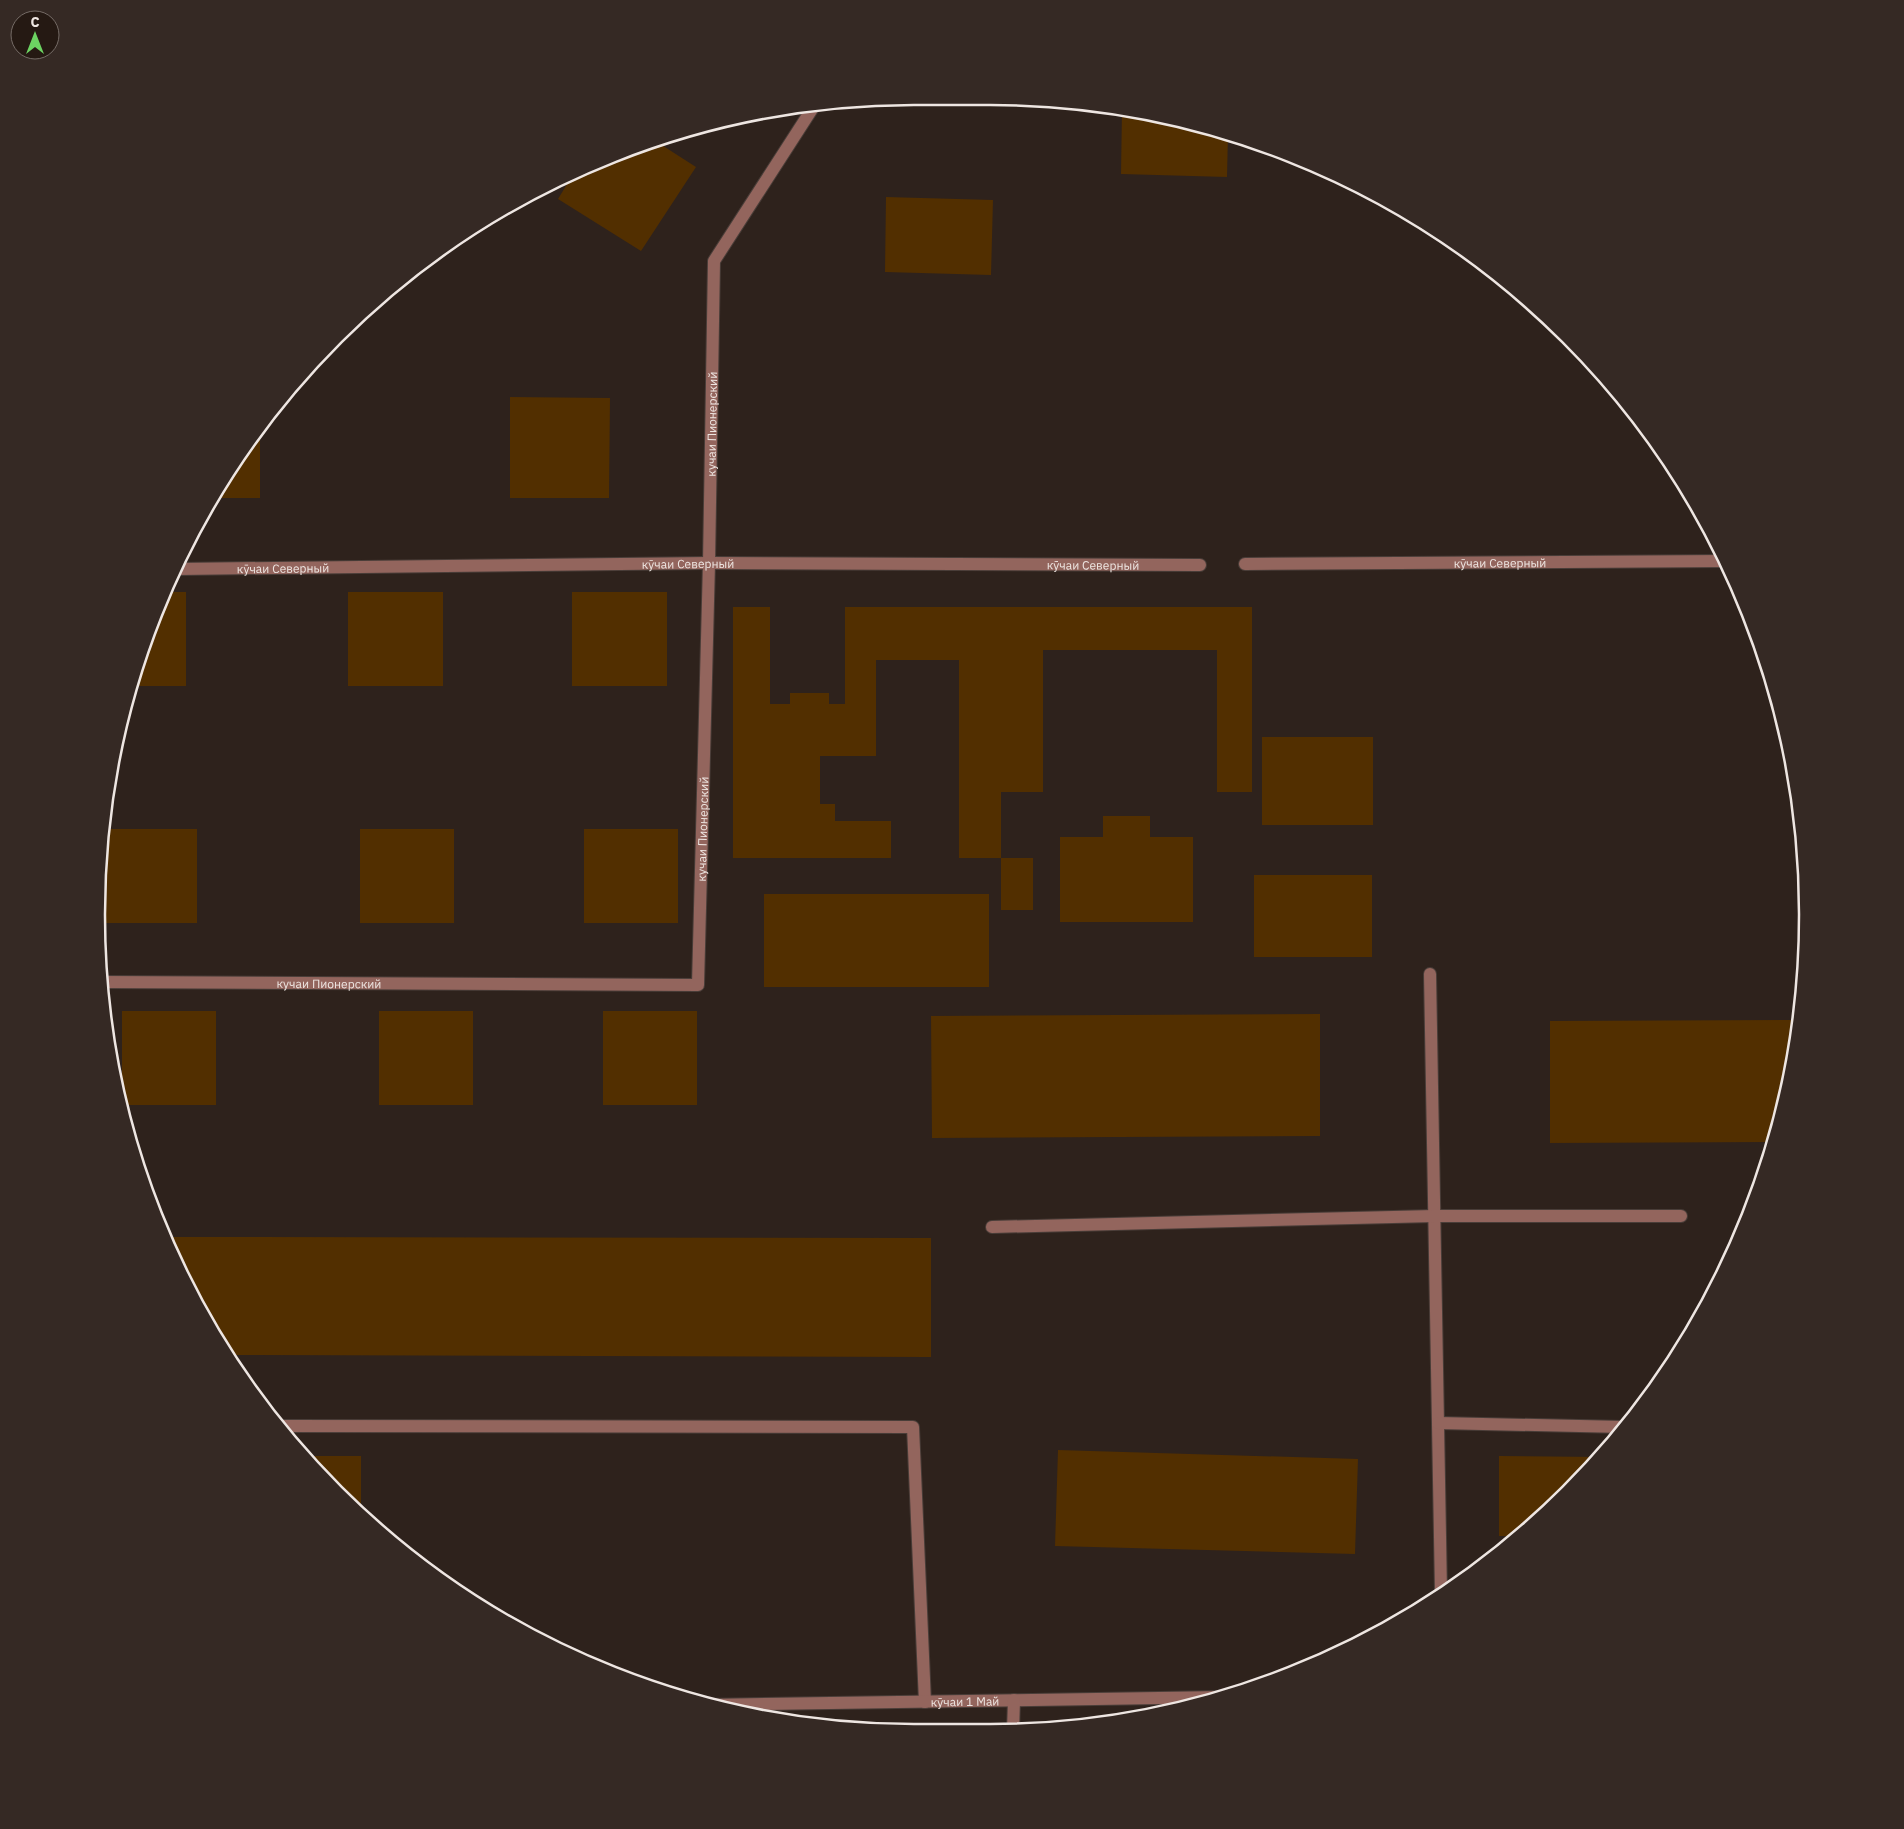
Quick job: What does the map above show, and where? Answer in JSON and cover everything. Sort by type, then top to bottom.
[{"type":"street","name":"кучаи Пионерский","points":[[108,982],[698,985],[709,563],[714,261],[810,112]]},
{"type":"street","name":"кӯчаи Северный","points":[[1245,564],[1718,561]]},
{"type":"street","name":"кӯчаи Северный","points":[[182,569],[709,563],[1200,565]]},
{"type":"street","points":[[1430,974],[1441,1587]]},
{"type":"street","points":[[992,1227],[1434,1216],[1682,1216]]},
{"type":"street","points":[[1438,1424],[1616,1427]]},
{"type":"street","points":[[288,1426],[912,1427],[926,1702]]},
{"type":"street","points":[[1166,1698],[1169,1703]]},
{"type":"street","name":"кӯчаи 1 Май","points":[[742,1705],[1192,1698]]},
{"type":"street","points":[[1013,1723],[1014,1700]]},
{"type":"building","points":[[1122,117],[1199,133],[1228,141],[1227,177],[1121,174]]},
{"type":"building","points":[[662,146],[696,167],[641,251],[558,199],[568,183]]},
{"type":"building","points":[[886,197],[993,200],[991,275],[885,272]]},
{"type":"building","points":[[510,397],[610,398],[609,498],[510,498]]},
{"type":"building","points":[[260,439],[260,498],[220,498]]},
{"type":"building","points":[[173,592],[186,592],[186,686],[139,686],[148,654]]},
{"type":"building","points":[[348,592],[443,592],[443,686],[348,686]]},
{"type":"building","points":[[572,592],[667,592],[667,686],[572,686]]},
{"type":"building","points":[[733,607],[770,607],[770,704],[790,704],[790,693],[829,693],[829,704],[845,704],[845,607],[1252,607],[1252,792],[1217,792],[1217,650],[1043,650],[1043,792],[1001,792],[1001,858],[959,858],[959,660],[876,660],[876,756],[820,756],[820,804],[835,804],[835,821],[891,821],[891,858],[733,858]]},
{"type":"building","points":[[1262,737],[1373,737],[1373,825],[1262,825]]},
{"type":"building","points":[[1103,816],[1150,816],[1150,837],[1193,837],[1193,922],[1060,922],[1060,837],[1103,837]]},
{"type":"building","points":[[110,829],[197,829],[197,923],[105,923]]},
{"type":"building","points":[[360,829],[454,829],[454,923],[360,923]]},
{"type":"building","points":[[584,829],[678,829],[678,923],[584,923]]},
{"type":"building","points":[[1001,858],[1033,858],[1033,910],[1001,910]]},
{"type":"building","points":[[1254,875],[1372,875],[1372,957],[1254,957]]},
{"type":"building","points":[[764,894],[989,894],[989,987],[764,987]]},
{"type":"building","points":[[122,1011],[216,1011],[216,1105],[129,1105],[122,1076]]},
{"type":"building","points":[[379,1011],[473,1011],[473,1105],[379,1105]]},
{"type":"building","points":[[603,1011],[697,1011],[697,1105],[603,1105]]},
{"type":"building","points":[[1320,1014],[1320,1136],[932,1138],[931,1016]]},
{"type":"building","points":[[1792,1020],[1783,1072],[1766,1142],[1550,1143],[1550,1021]]},
{"type":"building","points":[[173,1237],[931,1238],[931,1357],[235,1355],[188,1273]]},
{"type":"building","points":[[1058,1450],[1358,1459],[1355,1554],[1055,1546]]},
{"type":"building","points":[[313,1456],[361,1456],[361,1505]]},
{"type":"building","points":[[1499,1456],[1590,1457],[1562,1487],[1523,1523],[1507,1536],[1499,1536]]}]
